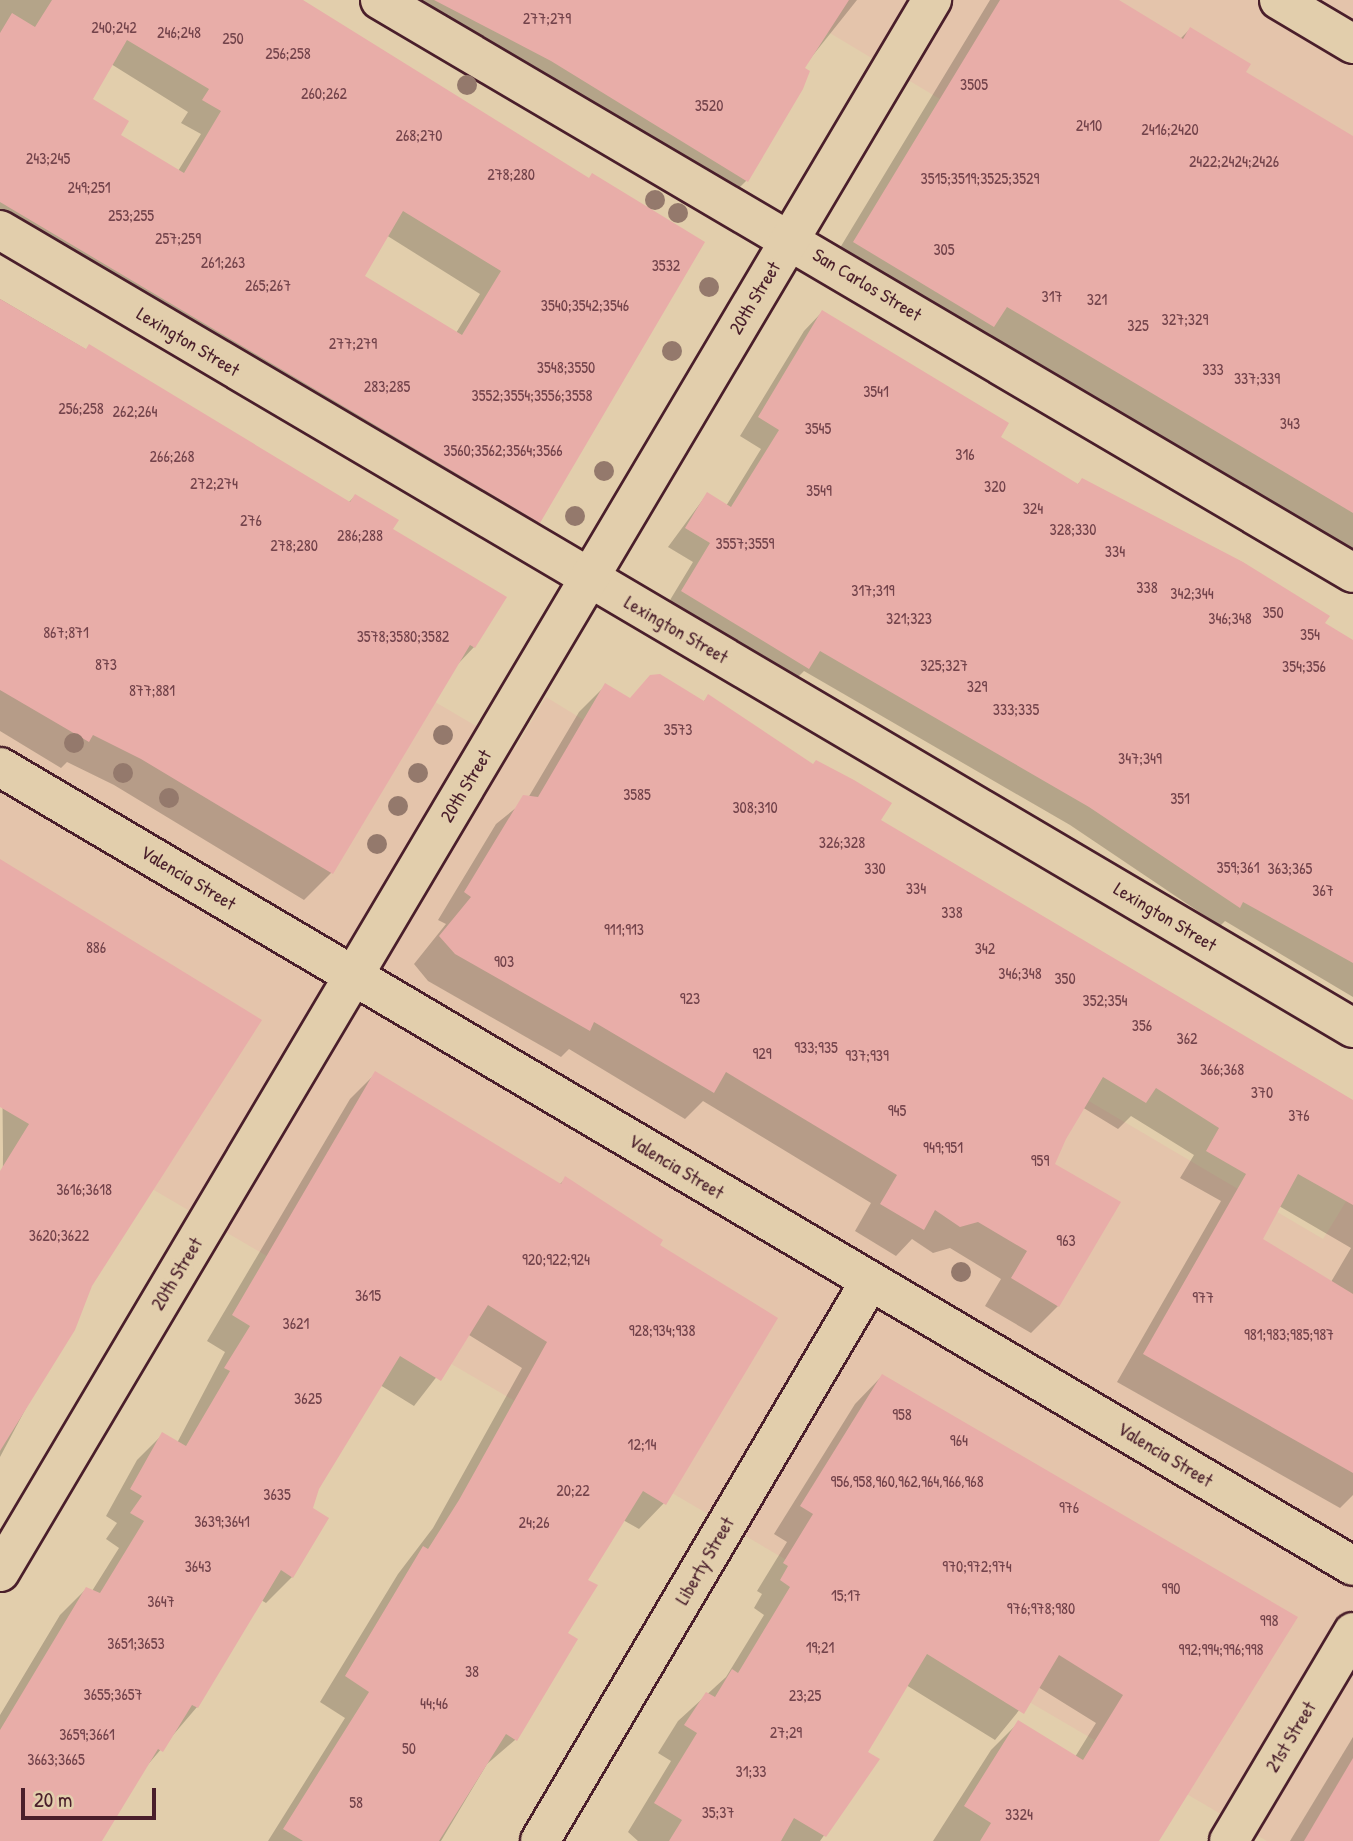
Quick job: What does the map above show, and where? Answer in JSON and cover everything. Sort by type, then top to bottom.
[{"type":"street","name":"San Carlos Street","points":[[380,0],[790,239],[1353,573]]},
{"type":"street","name":"20th Street","points":[[0,1572],[932,0]]},
{"type":"street","points":[[1290,3],[1353,44]]},
{"type":"street","name":"Lexington Street","points":[[0,230],[1353,1028]]},
{"type":"street","name":"Valencia Street","points":[[0,767],[1353,1566]]},
{"type":"street","name":"Liberty Street","points":[[540,1841],[870,1281]]},
{"type":"street","name":"21st Street","points":[[1229,1841],[1353,1632]]},
{"type":"shaded area","points":[[775,0],[1353,0],[1353,347]]},
{"type":"shaded area","points":[[0,446],[515,749],[546,697],[636,752],[600,813],[1323,1239],[1353,1190],[1353,1841],[1267,1841],[0,1100]]},
{"type":"building","points":[[52,0],[303,0],[589,178],[592,173],[705,242],[540,523],[0,202],[0,33],[12,13],[35,27]],"holes":[[[127,40],[209,89],[202,100],[221,111],[184,173],[121,135],[129,121],[93,99]],[[403,211],[501,271],[462,335],[365,276]]]},
{"type":"building","points":[[434,0],[849,0],[805,68],[810,71],[803,89],[748,182],[551,61]]},
{"type":"building","points":[[1000,0],[1119,0],[1183,39],[1190,27],[1251,64],[1246,72],[1353,136],[1353,513],[1007,307],[994,327],[853,242]]},
{"type":"building","points":[[0,299],[86,349],[89,344],[350,502],[355,494],[399,520],[393,529],[507,597],[475,648],[470,645],[333,874],[141,759],[93,735],[89,742],[0,690]]},
{"type":"building","points":[[822,310],[1009,423],[1001,437],[1078,484],[1082,478],[1243,562],[1330,616],[1325,623],[1353,640],[1353,963],[1243,902],[1240,908],[1089,807],[820,651],[809,669],[681,591],[710,543],[685,528],[707,492],[731,507],[779,430],[758,417]]},
{"type":"building","points":[[660,674],[704,701],[708,694],[813,764],[816,760],[892,803],[881,820],[1353,1100],[1353,1205],[1298,1174],[1263,1239],[1353,1294],[1353,1473],[1143,1354],[1246,1174],[1206,1151],[1219,1128],[1156,1088],[1146,1103],[1103,1077],[1066,1139],[1055,1164],[1121,1202],[1059,1307],[1011,1278],[1027,1251],[978,1222],[960,1227],[935,1210],[924,1230],[880,1204],[897,1175],[726,1072],[714,1093],[594,1022],[590,1031],[455,954],[439,936],[471,897],[464,892],[523,795],[538,797],[605,683],[630,698],[650,675]]},
{"type":"building","points":[[0,859],[262,1020],[92,1286],[75,1330],[0,1451],[0,1171],[29,1124],[0,1107]]},
{"type":"building","points":[[375,1071],[561,1184],[565,1176],[663,1240],[660,1245],[778,1318],[666,1505],[643,1491],[588,1580],[598,1585],[568,1633],[578,1639],[517,1741],[506,1734],[439,1841],[303,1841],[283,1829],[369,1692],[345,1676],[423,1546],[428,1549],[459,1500],[547,1342],[488,1305],[441,1381],[400,1356],[319,1489],[313,1508],[329,1518],[293,1578],[281,1570],[198,1708],[192,1705],[163,1752],[158,1749],[102,1841],[0,1841],[0,1730],[86,1587],[100,1593],[144,1521],[130,1513],[142,1496],[130,1489],[162,1432],[186,1446],[230,1371],[224,1368],[250,1326],[232,1315]]},
{"type":"building","points":[[882,1374],[1298,1617],[1159,1841],[980,1841],[991,1823],[964,1806],[1018,1720],[1083,1760],[1123,1695],[1059,1655],[1024,1714],[927,1654],[868,1752],[880,1759],[826,1837],[794,1818],[781,1841],[669,1841],[682,1820],[654,1803],[697,1733],[684,1725],[706,1692],[715,1697],[732,1669],[738,1673],[790,1587],[780,1580],[788,1566],[783,1563],[813,1514],[800,1506]]},
{"type":"building","points":[[1353,1758],[1353,1841],[1304,1841]]}]
